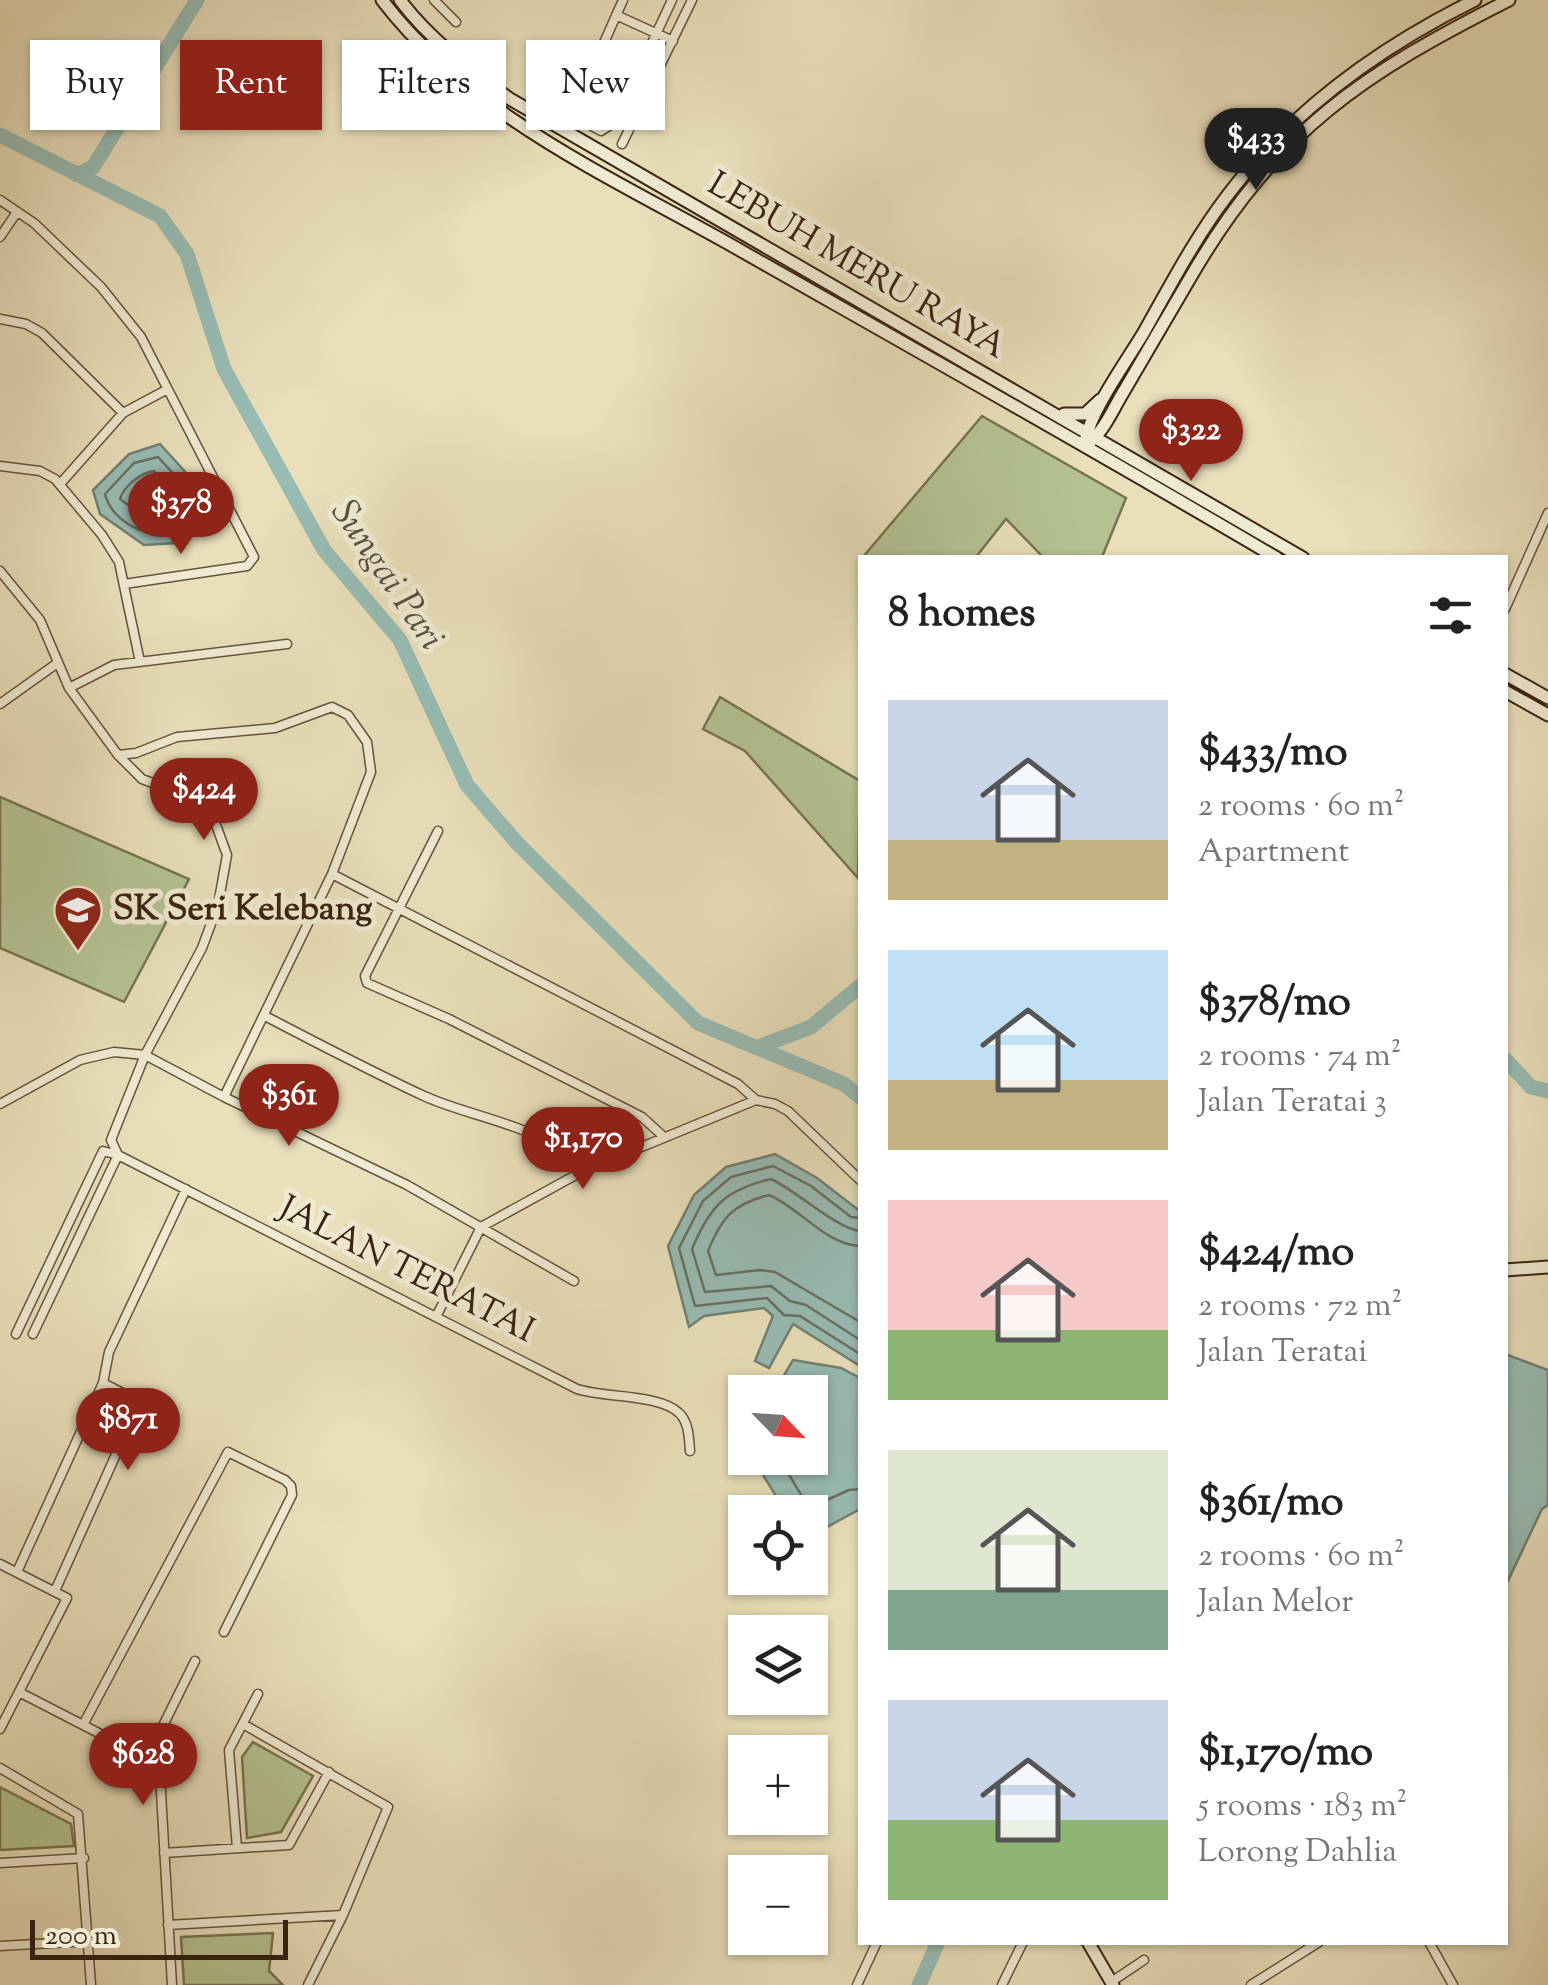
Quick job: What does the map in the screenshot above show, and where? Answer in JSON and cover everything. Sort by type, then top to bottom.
[{"type":"main road","name":"LEBUH MERU RAYA","points":[[382,0],[408,34],[492,107],[1272,555]]},
{"type":"main road","name":"LEBUH MERU RAYA","points":[[400,0],[420,25],[510,99],[1298,555]]},
{"type":"main road","points":[[1092,434],[1114,408],[1208,247],[1266,168],[1309,124],[1361,83],[1418,46],[1508,0]]},
{"type":"main road","points":[[1084,447],[1117,378],[1200,235],[1260,156],[1301,114],[1359,68],[1471,1]]},
{"type":"main road","points":[[1055,413],[1085,414],[1117,378]]},
{"type":"main road","points":[[1114,408],[1109,429],[1112,438],[1138,462]]},
{"type":"main road","points":[[1508,676],[1548,698]]},
{"type":"main road","points":[[1508,693],[1548,715]]},
{"type":"main road","points":[[1508,1270],[1548,1267]]},
{"type":"main road","points":[[1090,1945],[1112,1984]]},
{"type":"street","points":[[434,0],[456,22]]},
{"type":"street","points":[[622,0],[574,110],[576,116],[598,130],[606,130],[615,122],[672,0]]},
{"type":"street","points":[[642,177],[623,154],[622,144],[692,0]]},
{"type":"street","points":[[616,15],[673,41]]},
{"type":"street","points":[[584,143],[612,148],[622,144]]},
{"type":"street","points":[[0,200],[34,223],[101,287],[141,337],[252,552],[253,562],[247,566],[124,584]]},
{"type":"street","points":[[0,238],[17,212]]},
{"type":"street","points":[[0,319],[26,324],[42,333],[123,413]]},
{"type":"street","points":[[60,484],[123,413],[166,390]]},
{"type":"street","points":[[0,466],[40,470],[60,484],[119,562],[140,662]]},
{"type":"street","points":[[1508,603],[1548,513]]},
{"type":"street","points":[[0,571],[40,620],[69,688],[118,755],[142,779],[187,796],[212,814],[227,855],[218,905],[202,948],[144,1055],[111,1140],[118,1154]]},
{"type":"street","points":[[69,688],[108,667],[287,644]]},
{"type":"street","points":[[0,704],[56,664]]},
{"type":"street","points":[[118,755],[136,753],[177,737],[275,728],[322,710],[340,708],[367,742],[372,772],[332,874],[224,1098]]},
{"type":"street","points":[[438,831],[365,976],[367,983],[449,1018],[642,1117],[664,1137]]},
{"type":"street","points":[[332,874],[738,1084],[756,1100],[788,1111],[858,1178]]},
{"type":"street","points":[[264,1016],[429,1098],[533,1134],[577,1162],[583,1171]]},
{"type":"street","points":[[0,1104],[80,1060],[114,1052],[144,1055],[224,1098],[407,1185],[574,1281]]},
{"type":"street","points":[[436,1317],[481,1227],[583,1171],[756,1100]]},
{"type":"street","points":[[16,1334],[103,1152],[118,1154]]},
{"type":"street","points":[[33,1334],[118,1154]]},
{"type":"street","name":"JALAN TERATAI","points":[[118,1154],[577,1389],[660,1403],[680,1413],[690,1451]]},
{"type":"street","points":[[17,1572],[103,1384],[109,1352],[186,1190]]},
{"type":"street","points":[[54,1591],[138,1405],[136,1400],[103,1384]]},
{"type":"street","points":[[83,1724],[228,1452],[291,1486],[292,1495],[224,1632]]},
{"type":"street","points":[[0,1564],[66,1598],[0,1729]]},
{"type":"street","points":[[147,1758],[195,1661]]},
{"type":"street","points":[[20,1692],[147,1758],[160,1775],[172,1985]]},
{"type":"street","points":[[237,1848],[229,1750],[258,1694]]},
{"type":"street","points":[[244,1724],[384,1802],[388,1809],[308,1985]]},
{"type":"street","points":[[0,1768],[78,1814],[91,1985]]},
{"type":"street","points":[[164,1853],[290,1845],[328,1772]]},
{"type":"street","points":[[0,1863],[84,1858]]},
{"type":"street","points":[[168,1925],[342,1915]]},
{"type":"street","points":[[0,1946],[89,1941]]},
{"type":"street","points":[[857,1985],[876,1945]]},
{"type":"street","points":[[1006,1982],[1021,1945]]},
{"type":"street","points":[[1252,1985],[1314,1945]]},
{"type":"street","points":[[1431,1945],[1452,1985]]},
{"type":"street","points":[[1112,1984],[1144,1960]]},
{"type":"green space","points":[[982,416],[1126,498],[1103,555],[1041,555],[1006,519],[978,555],[865,555]]},
{"type":"green space","points":[[720,697],[858,780],[858,878],[745,751],[703,729]]},
{"type":"green space","name":"SK Seri Kelebang","points":[[0,797],[189,879],[124,1002],[0,948]]},
{"type":"green space","points":[[253,1742],[313,1776],[281,1832],[247,1838],[242,1757]]},
{"type":"green space","points":[[0,1787],[71,1824],[74,1846],[0,1850]]},
{"type":"green space","points":[[273,1933],[269,1971],[283,1985],[184,1985],[181,1937]]},
{"type":"water","points":[[160,444],[189,476],[201,532],[177,543],[144,545],[100,514],[93,490],[129,454]]},
{"type":"water","points":[[775,1154],[817,1178],[858,1209],[858,1365],[793,1324],[769,1368],[755,1361],[773,1316],[764,1308],[704,1316],[689,1327],[668,1246],[694,1195],[726,1167]]},
{"type":"water","points":[[1508,1355],[1548,1370],[1548,1505],[1542,1509],[1508,1581]]},
{"type":"water","points":[[793,1360],[841,1368],[858,1377],[858,1510],[828,1526],[828,1495],[775,1495],[763,1475],[828,1475],[828,1375],[784,1375]]},
{"type":"waterway","points":[[77,175],[93,167],[197,0]]},
{"type":"waterway","name":"Sungai Pari","points":[[0,135],[160,216],[187,254],[224,369],[324,550],[400,640],[467,785],[517,843],[698,1023],[844,1084],[858,1095]]},
{"type":"waterway","points":[[758,1047],[811,1027],[858,988]]},
{"type":"waterway","points":[[1508,1062],[1531,1087],[1548,1091]]},
{"type":"waterway","name":"Sungai Pari","points":[[919,1985],[937,1945]]},
{"type":"place","name":"SK Seri Kelebang","points":[[78,952]]}]
